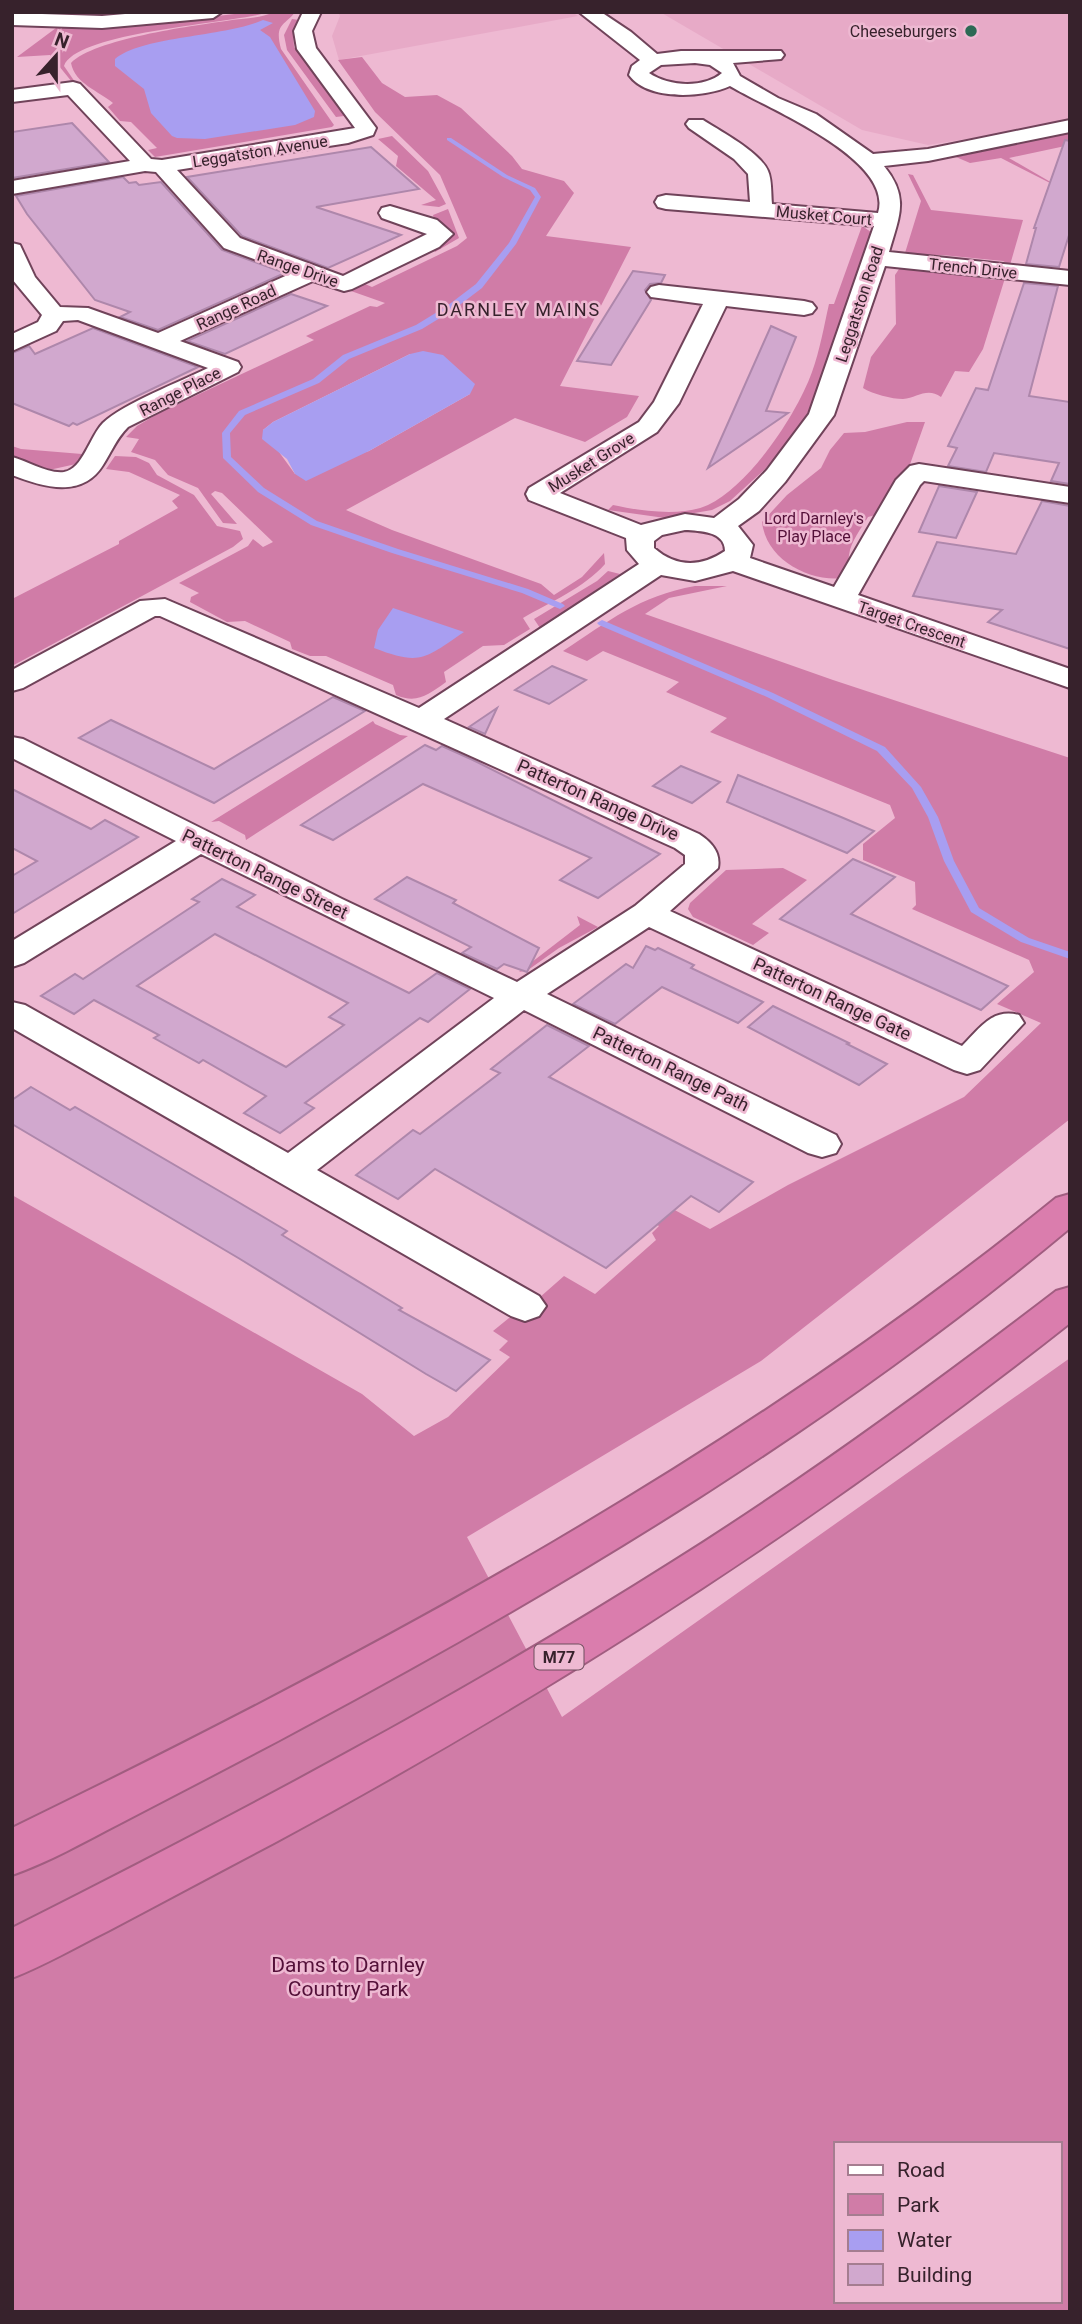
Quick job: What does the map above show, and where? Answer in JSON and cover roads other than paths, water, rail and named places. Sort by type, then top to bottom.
[{"type":"highway","points":[[12,1853],[142,1789],[353,1677],[513,1588],[663,1498],[762,1435],[880,1353],[983,1277],[1070,1207]]},
{"type":"highway","name":"M77","points":[[12,1954],[133,1894],[546,1665],[743,1538],[924,1415],[1070,1301]]},
{"type":"street","points":[[12,19],[102,22],[214,12]]},
{"type":"street","name":"Leggatston Avenue","points":[[12,188],[348,137],[366,131],[307,49],[303,31],[312,12]]},
{"type":"street","points":[[588,12],[624,36],[653,61]]},
{"type":"street","points":[[663,40],[691,58],[724,65],[731,76],[771,102]]},
{"type":"street","points":[[704,88],[774,55],[653,61],[639,70],[644,80],[677,88],[704,88],[771,102]]},
{"type":"street","name":"Range Drive","points":[[12,96],[73,88],[224,237],[242,249],[344,284],[441,237],[440,230],[400,216],[439,208]]},
{"type":"street","name":"Leggatston Road","points":[[719,527],[749,505],[776,476],[821,415],[892,204],[885,181],[869,161],[809,118],[771,102]]},
{"type":"street","name":"Musket Court","points":[[696,124],[741,155],[758,172],[762,210]]},
{"type":"street","points":[[869,161],[928,155],[1070,126]]},
{"type":"street","name":"Musket Court","points":[[666,202],[886,220]]},
{"type":"street","points":[[12,250],[24,279],[54,314],[48,326],[12,344]]},
{"type":"street","name":"Trench Drive","points":[[876,258],[1070,278]]},
{"type":"street","name":"Range Road","points":[[160,341],[311,273]]},
{"type":"street","points":[[659,292],[804,308]]},
{"type":"street","name":"Musket Grove","points":[[642,535],[539,494],[648,426],[666,402],[718,298]]},
{"type":"street","name":"Range Place","points":[[12,465],[44,478],[60,480],[74,477],[88,469],[104,437],[119,422],[229,367],[80,313],[54,314]]},
{"type":"street","name":"Target Crescent","points":[[1070,495],[919,472],[909,480],[841,599],[1070,679]]},
{"type":"street","points":[[685,522],[719,527],[738,539],[741,546],[733,561],[706,570],[681,570],[657,565],[639,551],[638,543],[642,535],[667,523],[685,522]]},
{"type":"street","points":[[733,561],[841,599]]},
{"type":"street","points":[[421,720],[657,565]]},
{"type":"street","name":"Patterton Range Drive","points":[[12,682],[150,607],[159,607],[421,720],[687,841],[701,850],[704,860],[701,868],[647,913],[520,996],[290,1171]]},
{"type":"street","name":"Patterton Range Street","points":[[12,746],[198,842],[520,996]]},
{"type":"street","points":[[12,956],[198,842]]},
{"type":"street","name":"Patterton Range Gate","points":[[647,913],[967,1062],[1006,1023]]},
{"type":"street","name":"Patterton Range Path","points":[[520,996],[822,1144]]},
{"type":"street","points":[[12,1013],[525,1306]]},
{"type":"water","points":[[263,20],[273,23],[260,30],[270,37],[315,111],[314,117],[295,125],[205,139],[177,138],[151,113],[144,89],[115,66],[115,59],[144,46],[247,26]]},
{"type":"water","points":[[423,351],[443,355],[475,384],[470,394],[369,451],[306,481],[295,474],[287,459],[262,439],[263,430],[273,422],[410,354]]},
{"type":"water","points":[[393,608],[464,632],[422,657],[390,654],[374,648],[378,630]]},
{"type":"waterway","points":[[449,139],[505,176],[533,189],[538,197],[512,244],[479,286],[450,308],[419,327],[346,357],[316,381],[242,413],[226,433],[227,458],[261,490],[314,523],[525,591],[560,606]]},
{"type":"waterway","points":[[602,623],[770,695],[881,749],[916,787],[933,817],[949,861],[975,910],[1025,940],[1070,956]]},
{"type":"place","name":"Cheeseburgers","points":[[971,31]]},
{"type":"district","name":"DARNLEY MAINS","points":[[519,310]]},
{"type":"park label","name":"Lord Darnley's Play Place","points":[[814,527]]},
{"type":"park label","name":"Dams to Darnley Country Park","points":[[348,1977]]}]
